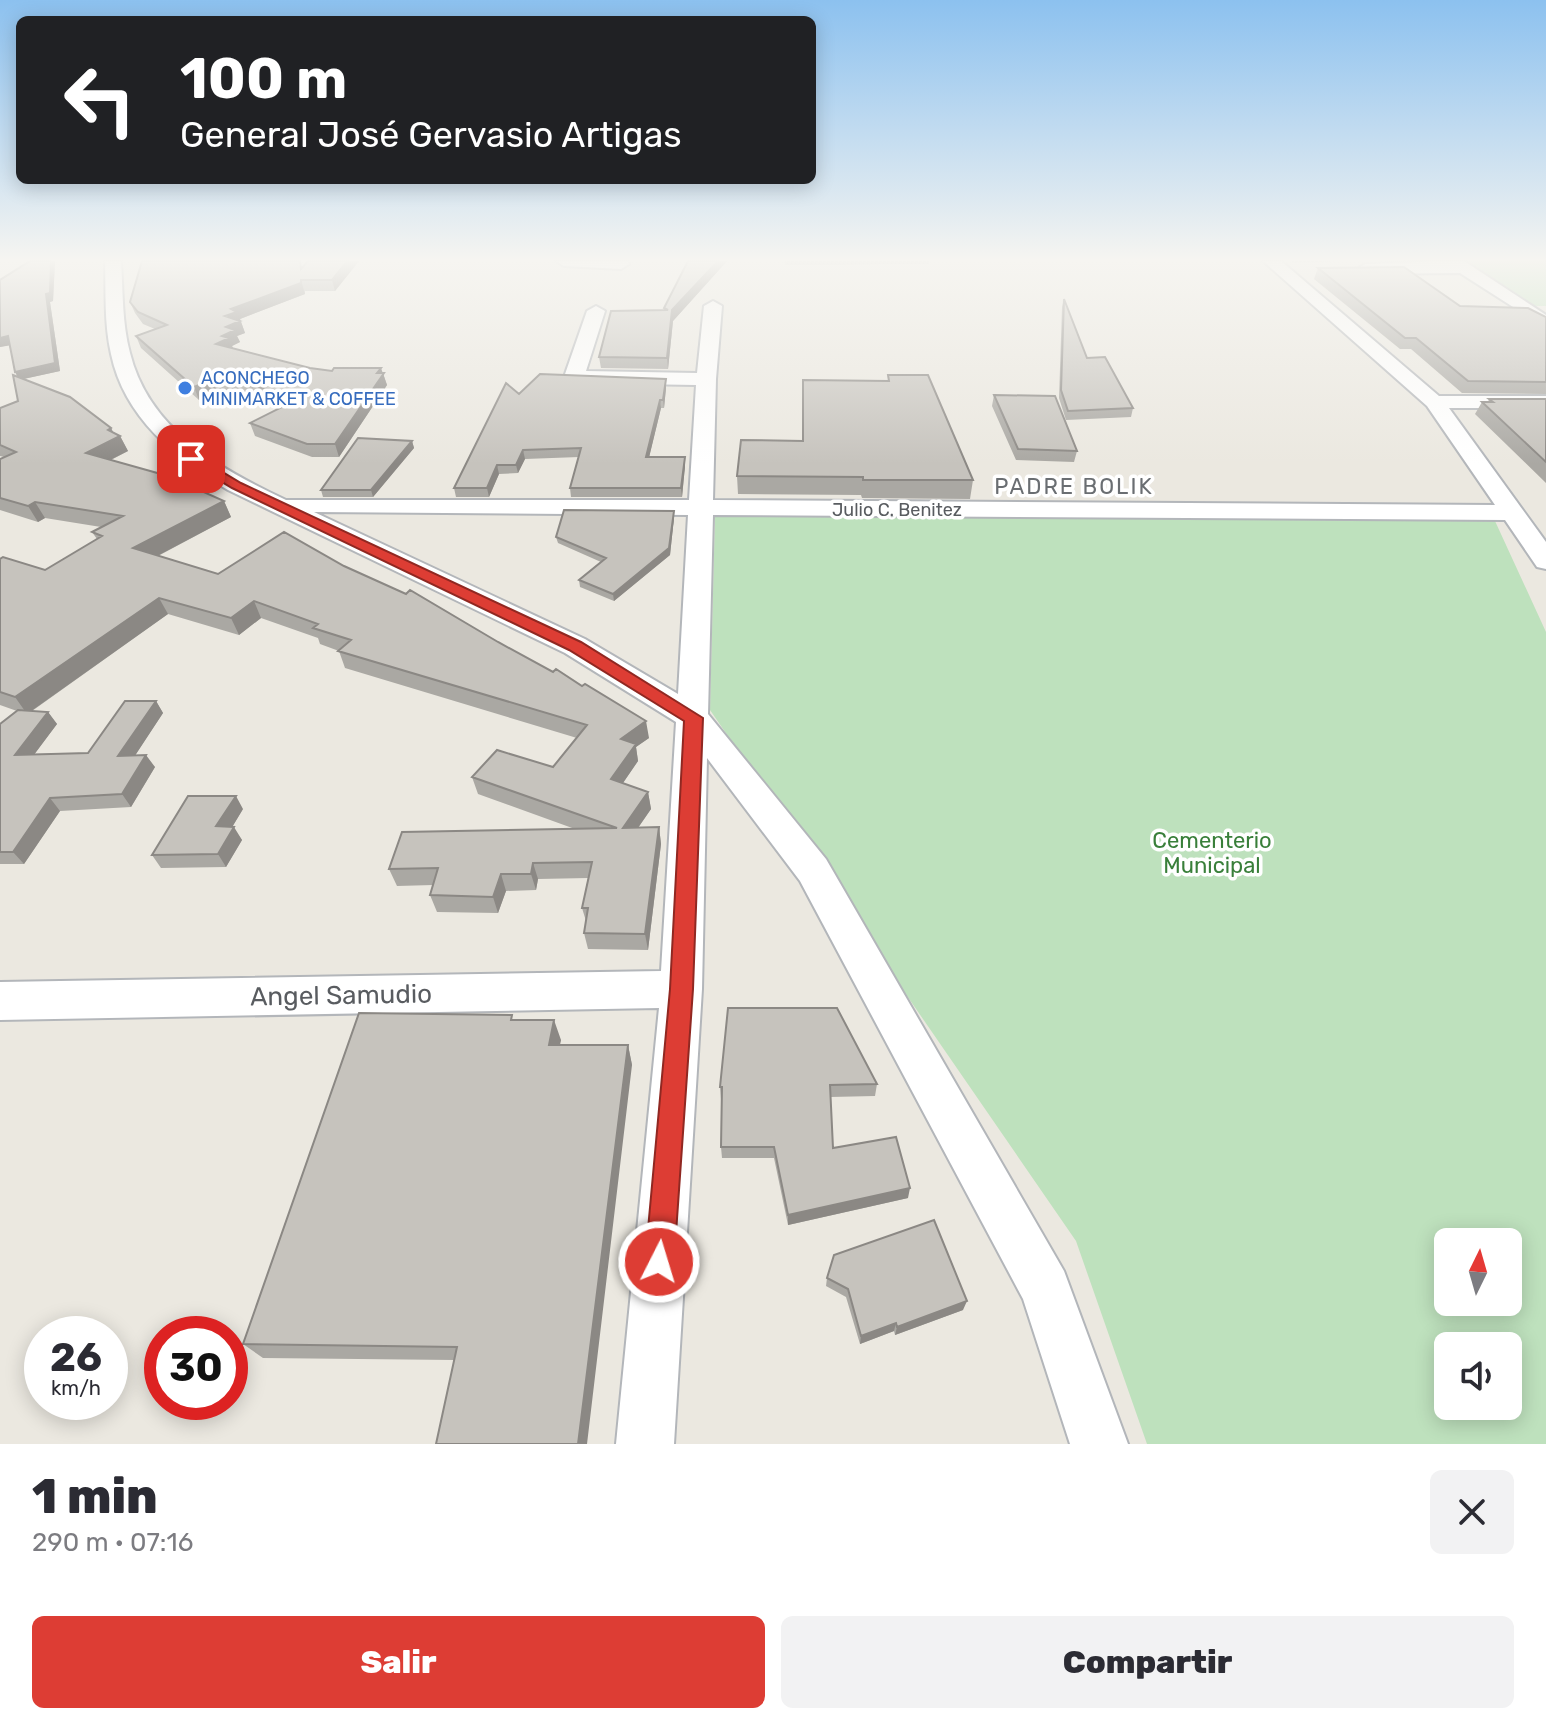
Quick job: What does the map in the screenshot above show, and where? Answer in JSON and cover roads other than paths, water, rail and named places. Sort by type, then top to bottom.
[{"type":"street","points":[[117,328],[124,367],[147,415],[191,459],[236,485],[575,646],[694,718],[813,870],[1046,1289],[1099,1444]]},
{"type":"street","points":[[590,328],[574,377],[706,379]]},
{"type":"street","points":[[645,1444],[681,989],[706,379],[711,328]]},
{"type":"street","points":[[1348,328],[1434,402],[1546,561]]},
{"type":"street","points":[[1434,402],[1546,402]]},
{"type":"street","name":"Julio C. Benitez","points":[[283,505],[1511,513]]},
{"type":"street","name":"Angel Samudio","points":[[0,1001],[681,989]]},
{"type":"place","name":"ACONCHEGO MINIMARKET & COFFEE","points":[[185,388]]},
{"type":"district","name":"PADRE BOLIK","points":[[1074,486]]},
{"type":"park label","name":"Cementerio Municipal","points":[[1212,852]]}]
